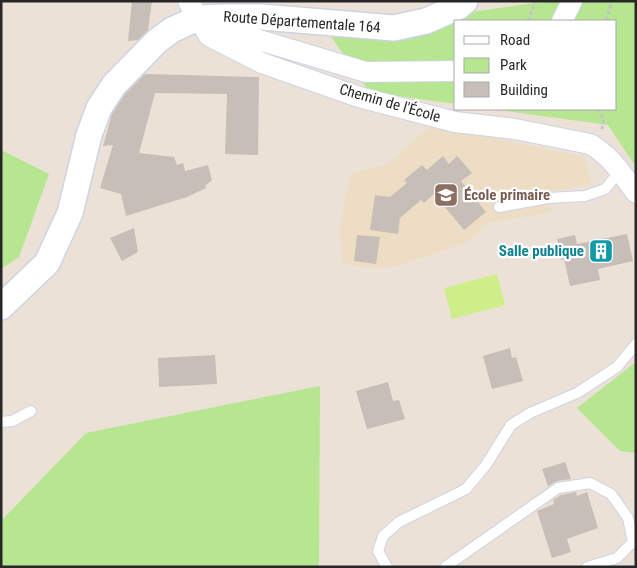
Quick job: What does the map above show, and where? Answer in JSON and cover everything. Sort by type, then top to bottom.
[{"type":"street","name":"Route Départementale 164","points":[[1,307],[47,263],[70,213],[89,135],[99,108],[114,85],[158,41],[172,30],[198,18],[262,17],[394,28],[426,21],[465,1]]},
{"type":"street","points":[[562,20],[572,1]]},
{"type":"street","points":[[198,18],[249,36],[366,72],[454,72]]},
{"type":"street","name":"Chemin de l'École","points":[[198,18],[262,62],[359,97],[455,122],[515,129],[590,144],[599,149],[620,171],[636,193]]},
{"type":"lane","points":[[499,207],[548,198],[585,196],[605,189],[620,171]]},
{"type":"lane","points":[[387,567],[378,551],[383,536],[399,522],[466,489],[486,465],[511,425],[530,413],[577,393],[617,367],[636,344]]},
{"type":"lane","points":[[1,422],[12,421],[31,411]]},
{"type":"lane","points":[[446,567],[558,488],[590,482],[611,494],[628,518],[633,542],[616,558],[587,567]]},
{"type":"path","points":[[528,20],[535,1]]},
{"type":"path","points":[[606,20],[612,1]]},
{"type":"shaded area","name":"École primaire","points":[[432,125],[585,157],[591,184],[546,192],[552,212],[489,223],[467,242],[395,267],[366,268],[343,263],[339,233],[350,174],[388,163]]},
{"type":"green space","points":[[550,1],[636,1],[636,167],[608,125],[499,110],[617,110],[617,20],[454,20],[454,104],[369,92],[328,32]]},
{"type":"green space","points":[[1,150],[49,174],[19,257],[1,269]]},
{"type":"green space","points":[[497,274],[505,305],[452,319],[444,288]]},
{"type":"green space","points":[[636,362],[636,453],[620,451],[577,408]]},
{"type":"green space","points":[[320,386],[319,567],[1,567],[1,521],[86,433]]},
{"type":"building","points":[[132,1],[152,1],[148,30],[138,40],[128,41]]},
{"type":"building","points":[[145,74],[259,77],[258,155],[225,154],[227,94],[155,93],[139,153],[174,157],[177,165],[183,163],[185,171],[208,165],[212,180],[205,186],[206,188],[187,197],[126,216],[121,194],[100,188],[113,145],[103,146],[112,114],[125,94]]},
{"type":"building","points":[[443,156],[449,164],[457,156],[472,173],[461,181],[486,212],[464,230],[434,194],[424,203],[421,200],[400,218],[398,234],[370,230],[375,195],[390,197],[407,183],[404,180],[422,165],[427,170]]},
{"type":"building","points":[[134,228],[138,252],[122,261],[110,238]]},
{"type":"building","name":"Salle publique","points":[[627,234],[633,261],[598,269],[600,280],[570,286],[564,259],[561,260],[557,239],[575,235],[577,244]]},
{"type":"building","points":[[357,235],[380,237],[376,264],[354,261]]},
{"type":"building","points":[[510,348],[512,358],[516,357],[523,381],[492,389],[483,356]]},
{"type":"building","points":[[215,355],[217,384],[159,387],[158,358]]},
{"type":"building","points":[[388,382],[393,401],[399,400],[405,419],[367,429],[356,391]]},
{"type":"building","points":[[565,462],[571,479],[557,481],[548,486],[542,469]]},
{"type":"building","points":[[576,492],[577,496],[587,492],[598,528],[567,539],[571,552],[552,558],[537,511],[554,504],[553,500],[561,495]]},
{"type":"place","name":"École primaire","points":[[446,195]]},
{"type":"place","name":"Salle publique","points":[[601,251]]}]
